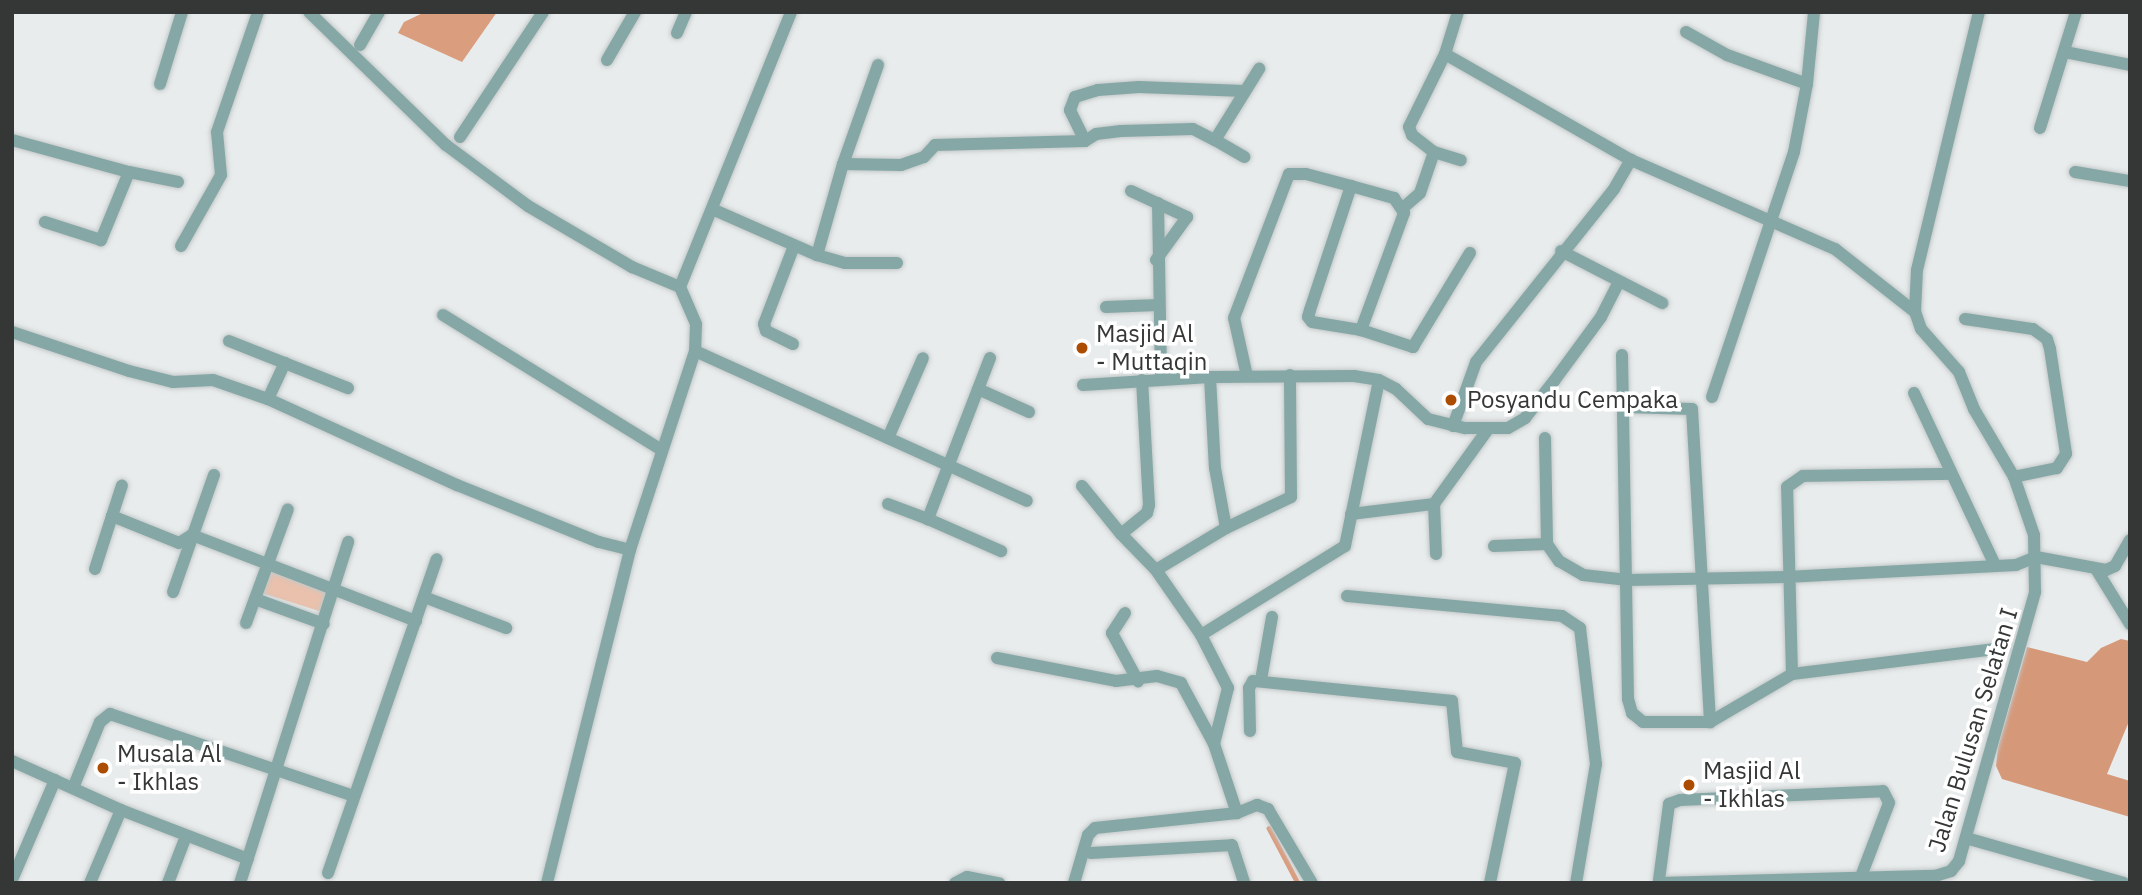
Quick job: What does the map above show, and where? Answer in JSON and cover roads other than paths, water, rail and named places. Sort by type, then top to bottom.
[{"type":"street","points":[[160,84],[182,12]]},
{"type":"street","points":[[181,246],[221,175],[217,132],[258,12]]},
{"type":"street","points":[[309,12],[446,145],[528,206],[632,267],[680,287],[696,324],[695,351],[630,550],[547,883]]},
{"type":"street","points":[[360,45],[379,12]]},
{"type":"street","points":[[460,137],[543,12]]},
{"type":"street","points":[[607,60],[635,12]]},
{"type":"street","points":[[677,33],[686,12]]},
{"type":"street","points":[[680,287],[791,12]]},
{"type":"street","points":[[1458,12],[1445,54],[1409,127],[1412,135],[1434,152],[1461,160]]},
{"type":"street","points":[[1712,397],[1794,152],[1807,83],[1814,12]]},
{"type":"street","points":[[1915,313],[1917,270],[1979,12]]},
{"type":"street","points":[[2040,128],[2076,12]]},
{"type":"street","points":[[1686,32],[1727,55],[1807,83]]},
{"type":"street","points":[[2065,52],[2130,65]]},
{"type":"street","points":[[1445,54],[1631,160],[1772,219],[1835,249],[1915,313]]},
{"type":"street","points":[[817,255],[843,164],[878,65]]},
{"type":"street","points":[[1215,141],[1259,69]]},
{"type":"street","points":[[1085,141],[1070,110],[1075,97],[1139,87],[1244,91]]},
{"type":"street","points":[[843,164],[901,165],[924,157],[935,145],[1085,141],[1096,134],[1157,129],[1193,129],[1244,157]]},
{"type":"street","points":[[12,140],[129,172],[178,182]]},
{"type":"street","points":[[1361,330],[1404,207],[1420,192],[1434,152]]},
{"type":"street","points":[[1453,426],[1476,362],[1561,251],[1614,189],[1631,160]]},
{"type":"street","points":[[45,222],[101,240],[129,172]]},
{"type":"street","points":[[1247,376],[1234,317],[1284,181],[1289,174],[1299,172],[1394,198],[1404,207]]},
{"type":"street","points":[[2075,172],[2130,181]]},
{"type":"street","points":[[1351,187],[1308,317],[1312,321],[1361,330],[1413,347],[1470,253]]},
{"type":"street","points":[[1131,191],[1185,215],[1188,221],[1156,260]]},
{"type":"street","points":[[1158,203],[1156,260],[1161,379]]},
{"type":"street","points":[[712,209],[817,255],[845,263],[897,263]]},
{"type":"street","points":[[793,344],[766,331],[764,324],[794,246]]},
{"type":"street","points":[[1561,251],[1662,303]]},
{"type":"street","points":[[1083,384],[1290,375],[1379,380],[1424,417],[1453,426],[1507,428],[1525,418],[1601,317],[1619,282]]},
{"type":"street","points":[[1106,307],[1158,305]]},
{"type":"street","name":"Jalan Bulusan Selatan I","points":[[1659,881],[1917,879],[1951,871],[1959,861],[2035,592],[2036,557],[2028,512],[2014,477],[1959,372],[1921,329],[1915,313]]},
{"type":"street","points":[[443,315],[662,450]]},
{"type":"street","points":[[1965,319],[2034,329],[2041,332],[2050,349],[2066,454],[2057,468],[2014,477]]},
{"type":"street","points":[[12,332],[129,371],[173,382],[214,380],[268,399],[457,485],[600,542],[630,550]]},
{"type":"street","points":[[229,341],[348,388]]},
{"type":"street","points":[[695,351],[1027,501]]},
{"type":"street","points":[[1622,355],[1628,699],[1632,713],[1643,722],[1710,722],[1792,674],[2003,648]]},
{"type":"street","points":[[888,438],[923,358]]},
{"type":"street","points":[[928,519],[990,358]]},
{"type":"street","points":[[268,399],[285,363]]},
{"type":"street","points":[[1156,570],[1227,527],[1291,497],[1290,375]]},
{"type":"street","points":[[1210,377],[1215,468],[1227,527]]},
{"type":"street","points":[[1121,534],[1147,513],[1149,505],[1142,380]]},
{"type":"street","points":[[1202,635],[1335,555],[1345,546],[1379,380]]},
{"type":"street","points":[[978,389],[1029,412]]},
{"type":"street","points":[[1914,393],[1994,563]]},
{"type":"street","points":[[1624,407],[1692,409],[1710,722]]},
{"type":"street","points":[[1436,554],[1434,503],[1488,429]]},
{"type":"street","points":[[1545,438],[1547,544],[1559,561],[1583,575],[1628,580],[1786,577],[1994,563],[2016,565],[2036,557],[2096,569],[2115,566],[2130,540]]},
{"type":"street","points":[[1792,674],[1786,577],[1786,501],[1793,480],[1951,474]]},
{"type":"street","points":[[173,592],[214,475]]},
{"type":"street","points":[[95,569],[122,486]]},
{"type":"street","points":[[1082,486],[1121,534],[1156,570],[1202,635],[1228,688],[1214,744]]},
{"type":"street","points":[[1351,514],[1434,503]]},
{"type":"street","points":[[888,504],[1001,551]]},
{"type":"street","points":[[246,623],[288,509]]},
{"type":"street","points":[[112,516],[179,542],[192,535],[416,621]]},
{"type":"street","points":[[240,883],[348,542]]},
{"type":"street","points":[[1494,546],[1547,544]]},
{"type":"street","points":[[328,873],[437,559]]},
{"type":"street","points":[[2096,569],[2130,624]]},
{"type":"street","points":[[1347,596],[1562,616],[1580,628],[1595,764],[1576,883]]},
{"type":"street","points":[[425,597],[506,628]]},
{"type":"street","points":[[255,599],[324,624]]},
{"type":"street","points":[[1125,613],[1112,634],[1138,681]]},
{"type":"street","points":[[1261,680],[1272,617]]},
{"type":"street","points":[[997,658],[1138,681],[1157,676],[1181,683],[1214,744],[1237,813]]},
{"type":"street","points":[[1250,731],[1249,688],[1253,681],[1447,699],[1454,707],[1457,752],[1515,763],[1490,883]]},
{"type":"street","points":[[73,788],[100,722],[110,714],[277,773],[353,796]]},
{"type":"street","points":[[12,761],[121,810],[248,859]]},
{"type":"street","points":[[12,880],[55,780]]},
{"type":"street","points":[[1659,881],[1669,804],[1695,798],[1887,793],[1889,803],[1860,878]]},
{"type":"street","points":[[1074,883],[1088,835],[1095,828],[1237,813],[1257,805],[1268,808],[1312,883]]},
{"type":"street","points":[[90,883],[121,810]]},
{"type":"street","points":[[168,883],[186,836]]},
{"type":"street","points":[[1966,838],[2124,883]]},
{"type":"street","points":[[1091,853],[1232,845],[1244,883]]},
{"type":"street","points":[[955,883],[967,877],[999,883]]},
{"type":"waterway","points":[[1269,828],[1298,883]]},
{"type":"place","name":"Masjid Al - Muttaqin","points":[[1082,348]]},
{"type":"place","name":"Posyandu Cempaka","points":[[1451,400]]},
{"type":"place","name":"Musala Al - Ikhlas","points":[[103,768]]},
{"type":"place","name":"Masjid Al - Ikhlas","points":[[1689,785]]}]
